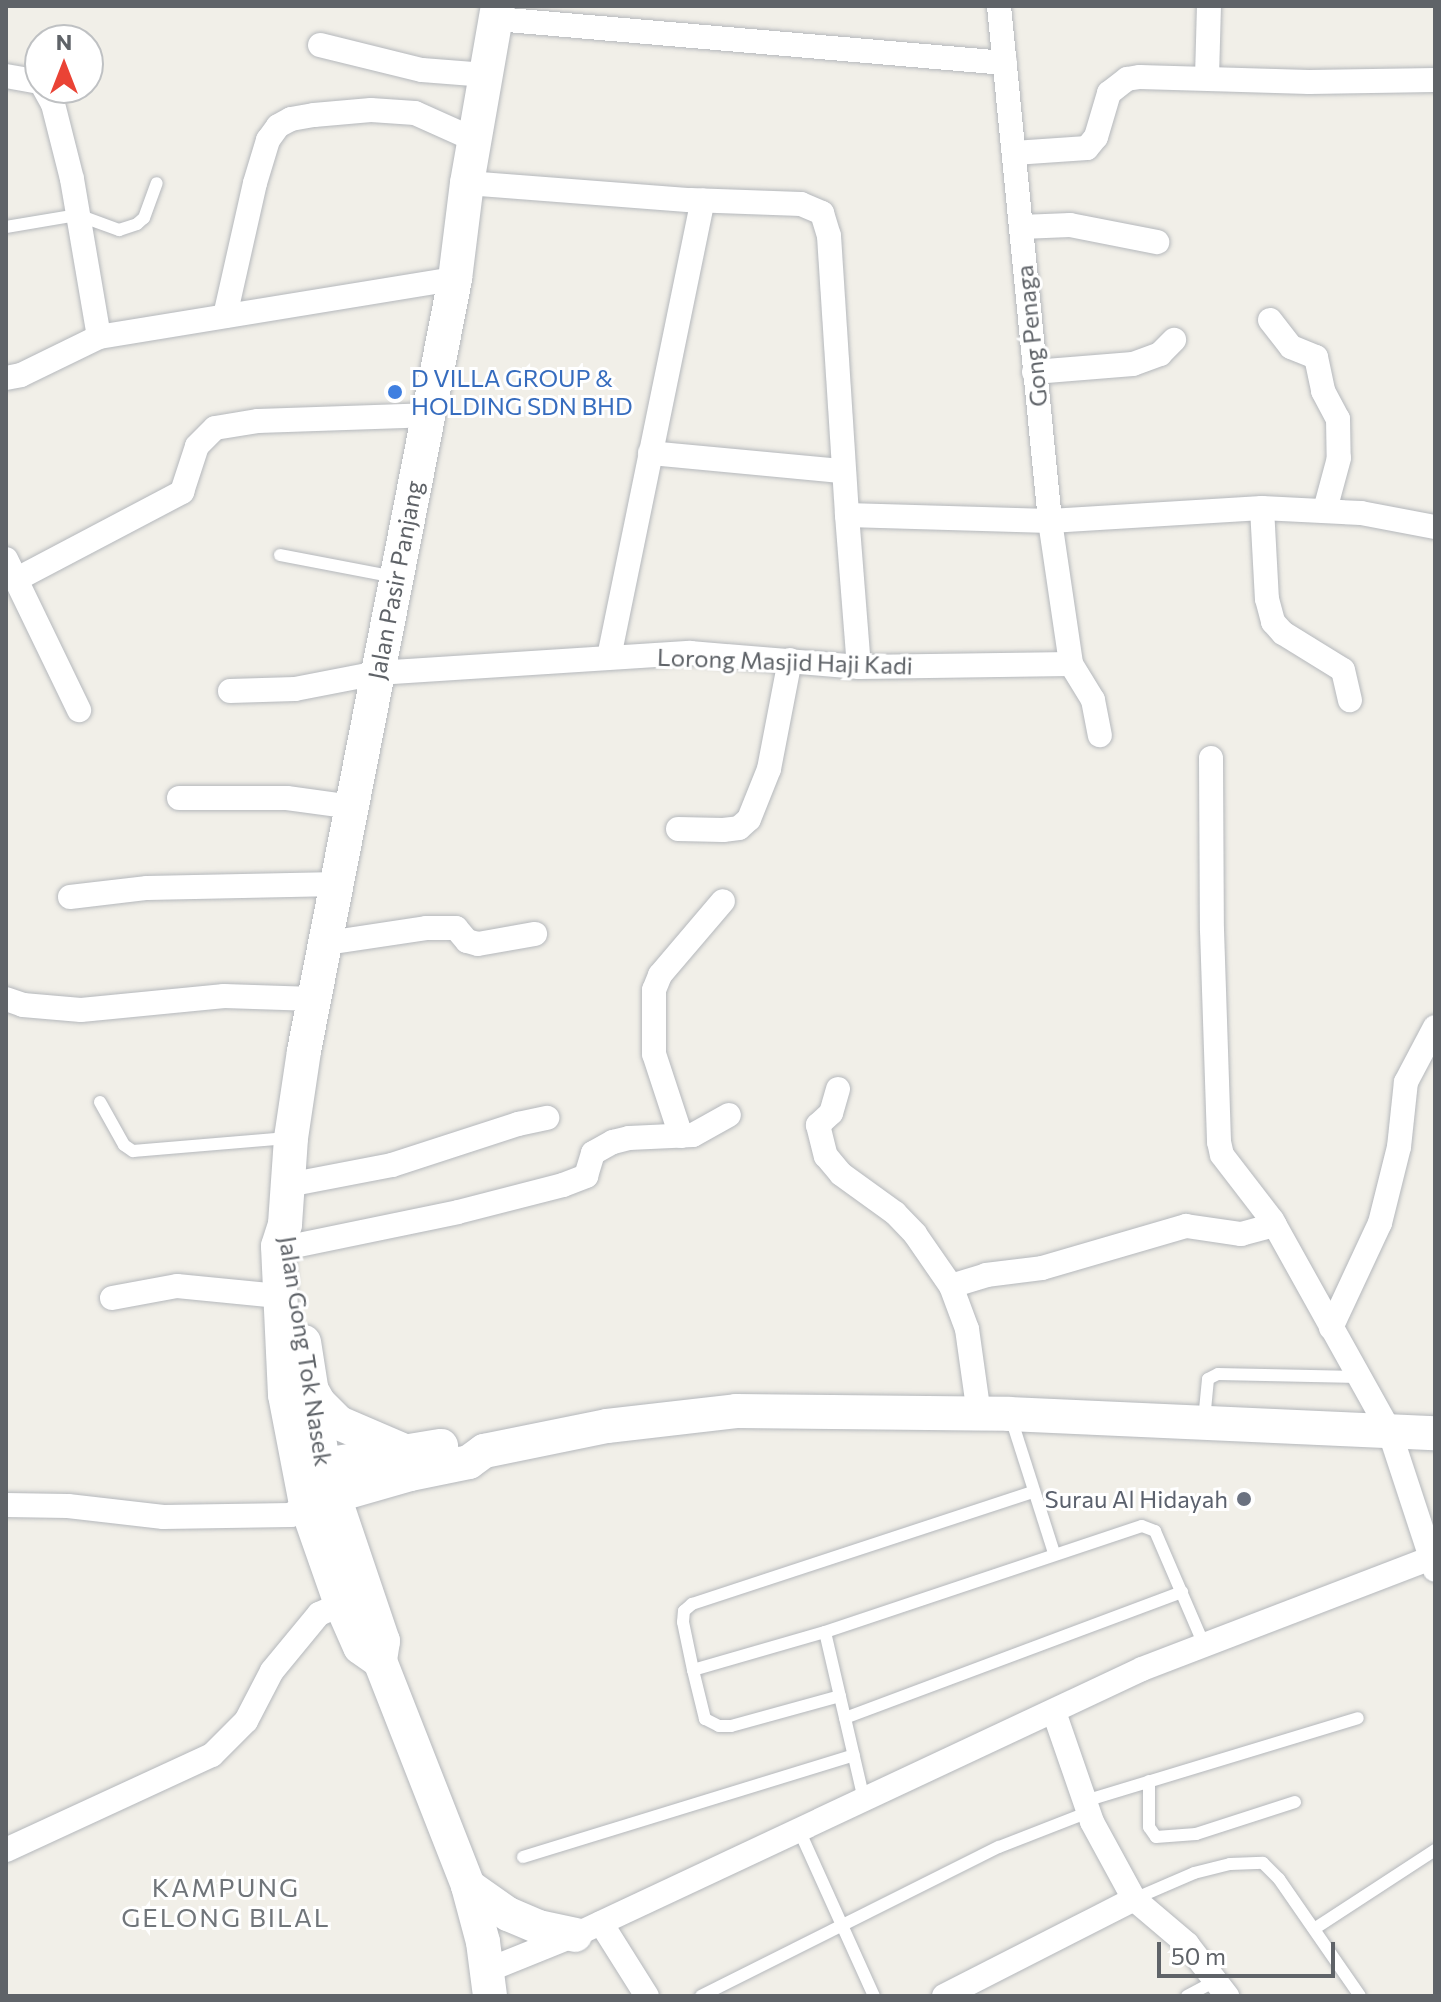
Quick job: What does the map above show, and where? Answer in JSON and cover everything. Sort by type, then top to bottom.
[{"type":"main road","name":"Jalan Pasir Panjang","points":[[290,1159],[314,999],[455,279],[467,183],[497,13]]},
{"type":"main road","name":"Jalan Gong Tok Nasek","points":[[290,1159],[290,1235],[308,1383],[310,1467]]},
{"type":"main road","name":"Jalan Gong Tok Nasek","points":[[290,1235],[278,1246],[285,1395],[310,1467],[341,1604],[360,1647],[380,1661]]},
{"type":"main road","points":[[308,1383],[319,1403],[339,1423],[408,1463]]},
{"type":"main road","points":[[310,1467],[469,1462],[484,1451],[607,1426],[736,1411],[994,1414],[1435,1433]]},
{"type":"main road","points":[[319,1501],[408,1463]]},
{"type":"main road","points":[[354,1560],[366,1518],[408,1463]]},
{"type":"main road","name":"Jalan Gong Tok Nasek","points":[[319,1501],[354,1560],[383,1641],[380,1661],[468,1886],[489,1983]]},
{"type":"main road","points":[[468,1886],[508,1914],[538,1927],[588,1929]]},
{"type":"street","name":"Gong Penaga","points":[[999,6],[1050,521],[1071,664]]},
{"type":"street","points":[[1207,77],[1209,6]]},
{"type":"street","points":[[497,13],[1005,63]]},
{"type":"street","points":[[320,45],[422,70],[486,75]]},
{"type":"street","points":[[1014,153],[1087,148],[1096,137],[1109,93],[1127,79],[1207,77],[1309,82],[1435,80]]},
{"type":"street","points":[[53,104],[78,215],[99,337]]},
{"type":"street","points":[[225,316],[255,183],[268,140],[278,126],[291,119],[328,114],[371,110],[415,113],[475,140]]},
{"type":"street","points":[[467,183],[703,201],[801,204],[822,213],[829,236],[842,471],[859,667]]},
{"type":"street","points":[[609,657],[703,201]]},
{"type":"street","points":[[1021,227],[1050,224],[1091,227],[1157,242]]},
{"type":"street","points":[[6,378],[21,375],[99,337],[455,279]]},
{"type":"street","points":[[1270,320],[1291,347],[1316,357],[1323,391],[1338,419],[1339,458],[1325,510]]},
{"type":"street","points":[[1034,372],[1133,364],[1160,354],[1174,340]]},
{"type":"street","points":[[79,710],[11,569],[182,492],[197,446],[215,428],[258,421],[426,415]]},
{"type":"street","points":[[650,453],[842,471]]},
{"type":"street","points":[[847,515],[1050,521],[1262,508],[1325,510],[1435,527]]},
{"type":"street","points":[[1262,508],[1267,599],[1273,622],[1283,633],[1343,670],[1350,700]]},
{"type":"street","name":"Lorong Masjid Haji Kadi","points":[[230,691],[295,689],[377,673],[690,653],[859,667],[1071,664]]},
{"type":"street","points":[[678,829],[739,828],[749,819],[769,769],[790,660]]},
{"type":"street","points":[[1071,664],[1093,700],[1100,735]]},
{"type":"street","points":[[489,1983],[588,1929],[1142,1669],[1433,1564],[1389,1430],[1275,1225],[1259,1201],[1228,1167],[1219,1142],[1211,758]]},
{"type":"street","points":[[179,798],[287,798],[353,807]]},
{"type":"street","points":[[70,897],[147,888],[338,884]]},
{"type":"street","points":[[681,1136],[654,1054],[654,990],[660,975],[723,901]]},
{"type":"street","points":[[327,943],[426,928],[456,928],[467,941],[478,944],[535,934]]},
{"type":"street","points":[[6,999],[23,1005],[81,1010],[224,996],[314,999]]},
{"type":"street","points":[[1331,1328],[1380,1223],[1399,1147],[1406,1082],[1435,1027]]},
{"type":"street","points":[[838,1089],[831,1113],[818,1125],[826,1156],[841,1174],[895,1213],[915,1234],[951,1286],[994,1414]]},
{"type":"street","points":[[290,1235],[458,1212],[563,1185],[586,1176],[593,1153],[613,1142],[703,1132],[729,1115]]},
{"type":"street","points":[[290,1159],[392,1165],[518,1124],[547,1118]]},
{"type":"street","points":[[951,1286],[986,1275],[1042,1268],[1186,1226],[1241,1234],[1275,1225]]},
{"type":"street","points":[[112,1298],[177,1286],[279,1296]]},
{"type":"street","points":[[6,1505],[68,1506],[163,1517],[291,1515],[319,1501]]},
{"type":"street","points":[[6,1850],[212,1755],[246,1721],[272,1671],[319,1614],[341,1604]]},
{"type":"street","points":[[1054,1712],[1087,1806],[1134,1899],[1187,1944],[1221,1988]]},
{"type":"street","points":[[944,1996],[1134,1899]]},
{"type":"street","points":[[588,1929],[647,1996]]},
{"type":"lane","points":[[6,227],[78,215],[119,230],[137,224],[151,206],[157,183]]},
{"type":"lane","points":[[280,555],[395,577]]},
{"type":"lane","points":[[100,1102],[124,1145],[133,1151],[290,1159]]},
{"type":"lane","points":[[1204,1424],[1208,1379],[1218,1374],[1358,1377]]},
{"type":"lane","points":[[994,1414],[1033,1492],[1054,1553]]},
{"type":"lane","points":[[840,1696],[731,1726],[719,1726],[705,1719],[683,1622],[684,1611],[692,1604],[1033,1492]]},
{"type":"lane","points":[[693,1670],[825,1632],[1133,1526],[1149,1527],[1155,1531],[1204,1645]]},
{"type":"lane","points":[[845,1718],[1182,1592]]},
{"type":"lane","points":[[825,1632],[864,1800]]},
{"type":"lane","points":[[701,1996],[1087,1806],[1149,1781],[1358,1718]]},
{"type":"lane","points":[[523,1857],[854,1755]]},
{"type":"lane","points":[[1149,1781],[1149,1827],[1156,1837],[1196,1834],[1295,1802]]},
{"type":"lane","points":[[799,1830],[874,1996]]},
{"type":"lane","points":[[1314,1929],[1435,1850]]},
{"type":"lane","points":[[1134,1899],[1194,1873],[1230,1864],[1263,1863],[1279,1879],[1360,1996]]},
{"type":"lane","points":[[1187,1996],[1221,1988]]},
{"type":"place","name":"D VILLA GROUP & HOLDING SDN BHD","points":[[395,392]]},
{"type":"place","name":"Surau Al Hidayah","points":[[1244,1499]]},
{"type":"district","name":"KAMPUNG GELONG BILAL","points":[[226,1902]]}]
